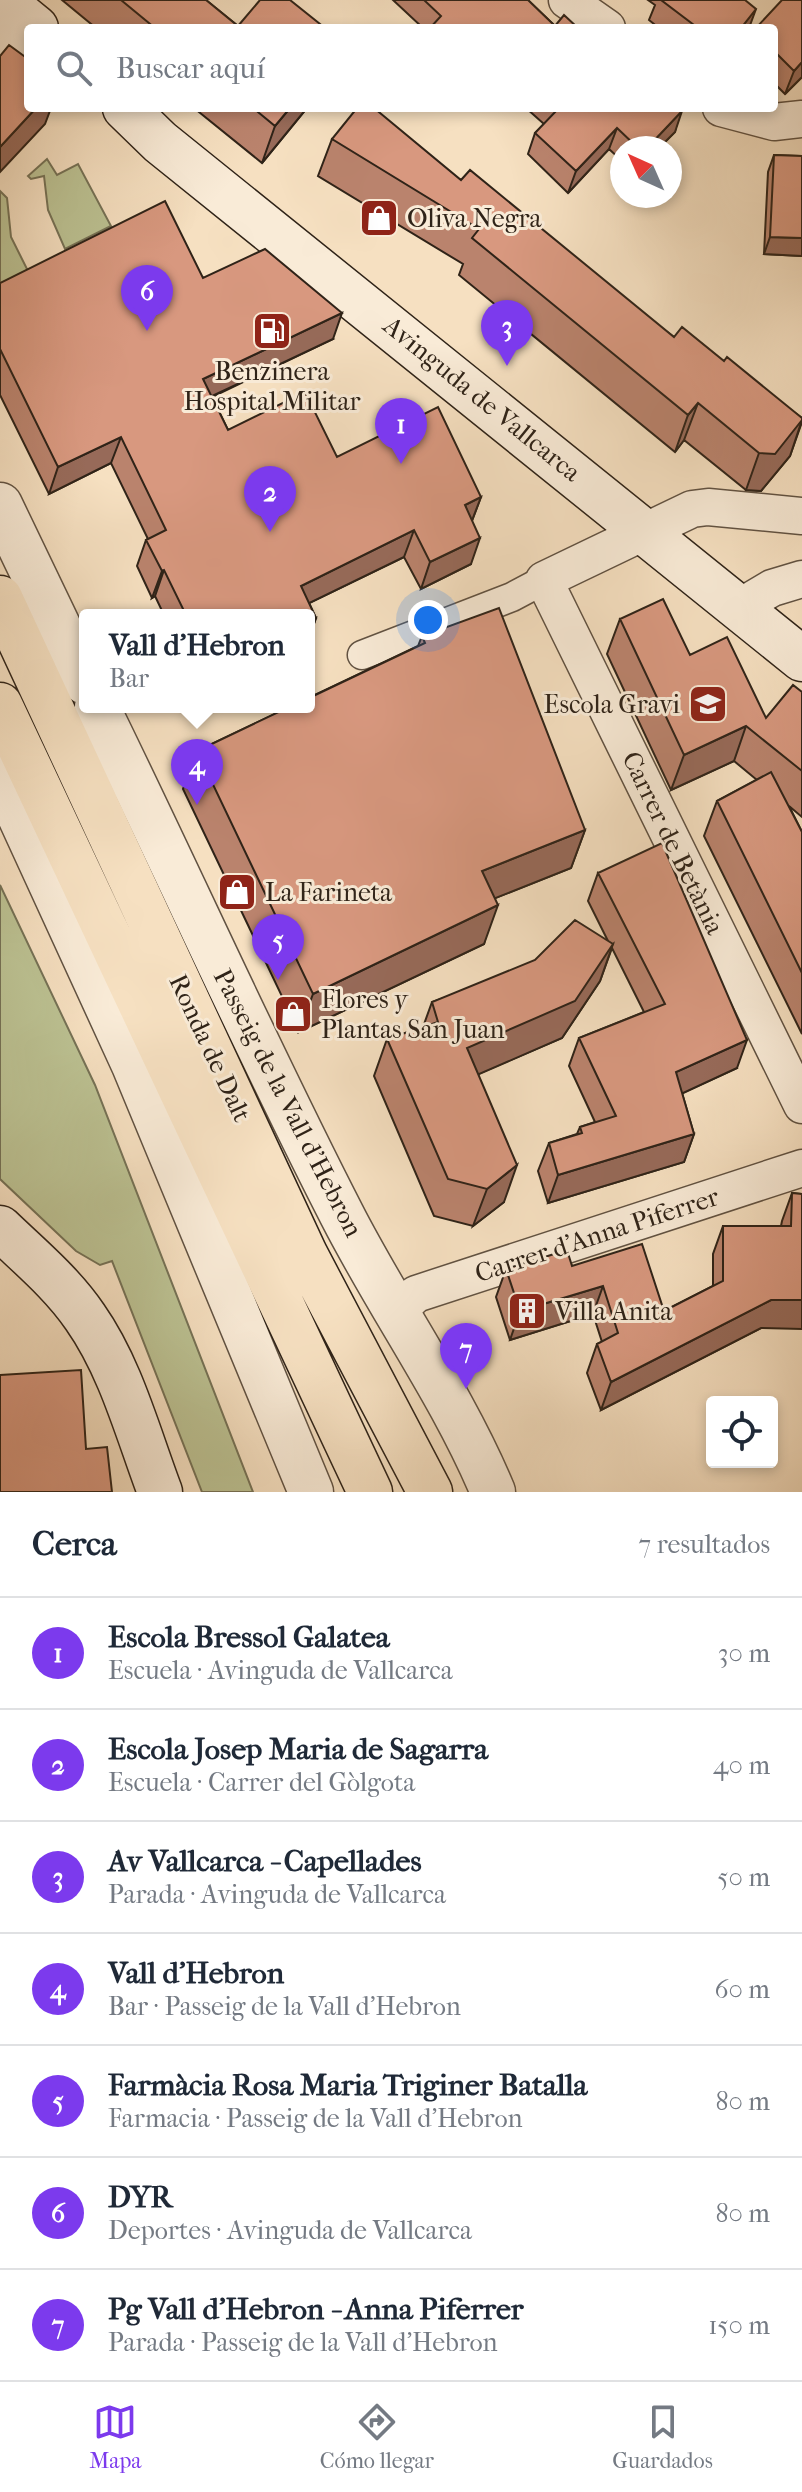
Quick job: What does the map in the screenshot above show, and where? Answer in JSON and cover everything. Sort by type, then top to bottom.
[{"type":"highway","name":"Ronda de Dalt","points":[[0,598],[305,1254],[430,1492]]},
{"type":"highway","name":"Ronda de Dalt","points":[[0,705],[370,1492]]},
{"type":"street","points":[[2,0],[31,24]]},
{"type":"street","points":[[567,0],[601,24]]},
{"type":"street","points":[[0,48],[24,63]]},
{"type":"street","name":"Avinguda de Vallcarca","points":[[107,112],[160,142]]},
{"type":"street","name":"Avinguda de Vallcarca","points":[[129,112],[160,142],[648,531],[802,659]]},
{"type":"street","points":[[736,112],[774,122],[802,119]]},
{"type":"street","points":[[0,505],[79,670]]},
{"type":"street","points":[[362,655],[512,597],[692,509],[708,507],[802,516]]},
{"type":"street","points":[[740,607],[772,588],[802,579]]},
{"type":"street","name":"Carrer de Betània","points":[[544,580],[802,1105]]},
{"type":"street","name":"Passeig de la Vall d'Hebron","points":[[100,713],[244,1020],[344,1219],[449,1400],[493,1492]]},
{"type":"street","points":[[0,773],[134,1065],[311,1492]]},
{"type":"street","name":"Carrer d'Anna Piferrer","points":[[397,1311],[416,1294],[802,1168]]},
{"type":"street","points":[[0,1228],[63,1289],[94,1330],[113,1368],[160,1492]]},
{"type":"green space","points":[[47,159],[57,175],[78,164],[111,226],[65,249],[48,210],[44,176],[31,179],[28,176]]},
{"type":"green space","points":[[0,191],[7,198],[11,237],[29,273],[0,287]]},
{"type":"green space","points":[[0,885],[95,1085],[253,1492],[202,1492],[112,1261],[100,1265],[76,1251],[0,1179]]},
{"type":"building","points":[[121,0],[206,0],[236,24],[150,24]]},
{"type":"building","points":[[260,0],[290,0],[320,24],[240,24]]},
{"type":"building","points":[[424,0],[528,0],[553,24],[434,24],[441,16]]},
{"type":"building","points":[[661,0],[745,0],[756,9],[744,24],[693,24]]},
{"type":"building","points":[[782,0],[802,0],[802,62],[794,71],[778,55],[778,24],[760,24]]},
{"type":"building","points":[[564,15],[574,24],[557,24]]},
{"type":"building","points":[[9,45],[24,56],[24,112],[32,112],[0,147],[0,56]]},
{"type":"building","points":[[258,112],[287,112],[275,126]]},
{"type":"building","points":[[354,112],[379,112],[461,180],[470,170],[674,337],[682,327],[724,361],[727,357],[802,420],[775,454],[759,453],[698,403],[688,415],[472,238],[479,229],[332,139]]},
{"type":"building","points":[[555,112],[681,112],[658,136],[625,136],[617,128],[576,171],[535,133]]},
{"type":"building","points":[[774,155],[802,156],[802,238],[770,237]]},
{"type":"building","points":[[165,201],[203,278],[265,249],[342,313],[203,379],[228,430],[305,392],[337,457],[438,407],[481,497],[465,505],[480,538],[430,562],[414,530],[301,586],[312,609],[183,609],[146,540],[166,530],[121,437],[58,467],[0,349],[0,283]]},
{"type":"building","points":[[663,599],[690,655],[727,637],[766,718],[793,685],[802,692],[802,771],[746,726],[684,755],[620,619]]},
{"type":"building","points":[[499,608],[585,830],[482,871],[498,905],[313,994],[197,751],[276,713],[315,713],[315,695],[425,643],[422,636]]},
{"type":"building","points":[[771,772],[802,832],[802,973],[717,801]]},
{"type":"building","points":[[662,843],[747,1040],[676,1072],[694,1134],[558,1175],[549,1143],[582,1133],[580,1127],[616,1116],[579,1038],[665,1004],[598,873]]},
{"type":"building","points":[[575,920],[613,944],[575,1001],[467,1048],[517,1165],[487,1189],[448,1179],[387,1039],[438,1022],[432,1002],[535,960]]},
{"type":"building","points":[[792,1193],[802,1194],[802,1300],[771,1300],[611,1382],[597,1344],[618,1333],[603,1286],[520,1311],[506,1269],[567,1250],[572,1266],[642,1244],[664,1311],[723,1281],[723,1226],[791,1226]]},
{"type":"building","points":[[81,1370],[86,1449],[107,1447],[112,1492],[0,1492],[0,1375]]},
{"type":"place","name":"Oliva Negra","points":[[379,218]]},
{"type":"place","name":"DYR","points":[[147,331]]},
{"type":"place","name":"Benzinera Hospital Militar","points":[[272,331]]},
{"type":"place","name":"Av Vallcarca - Capellades","points":[[507,366]]},
{"type":"place","name":"Escola Bressol Galatea","points":[[401,464]]},
{"type":"place","name":"Escola Josep Maria de Sagarra","points":[[270,532]]},
{"type":"place","name":"Escola Gravi","points":[[708,704]]},
{"type":"place","name":"Vall d'Hebron","points":[[197,805]]},
{"type":"place","name":"La Farineta","points":[[237,892]]},
{"type":"place","name":"Farmàcia Rosa Maria Triginer Batalla","points":[[278,980]]},
{"type":"place","name":"Flores y Plantas San Juan","points":[[293,1014]]},
{"type":"place","name":"Villa Anita","points":[[527,1311]]},
{"type":"place","name":"Pg Vall d'Hebron - Anna Piferrer","points":[[466,1389]]}]
